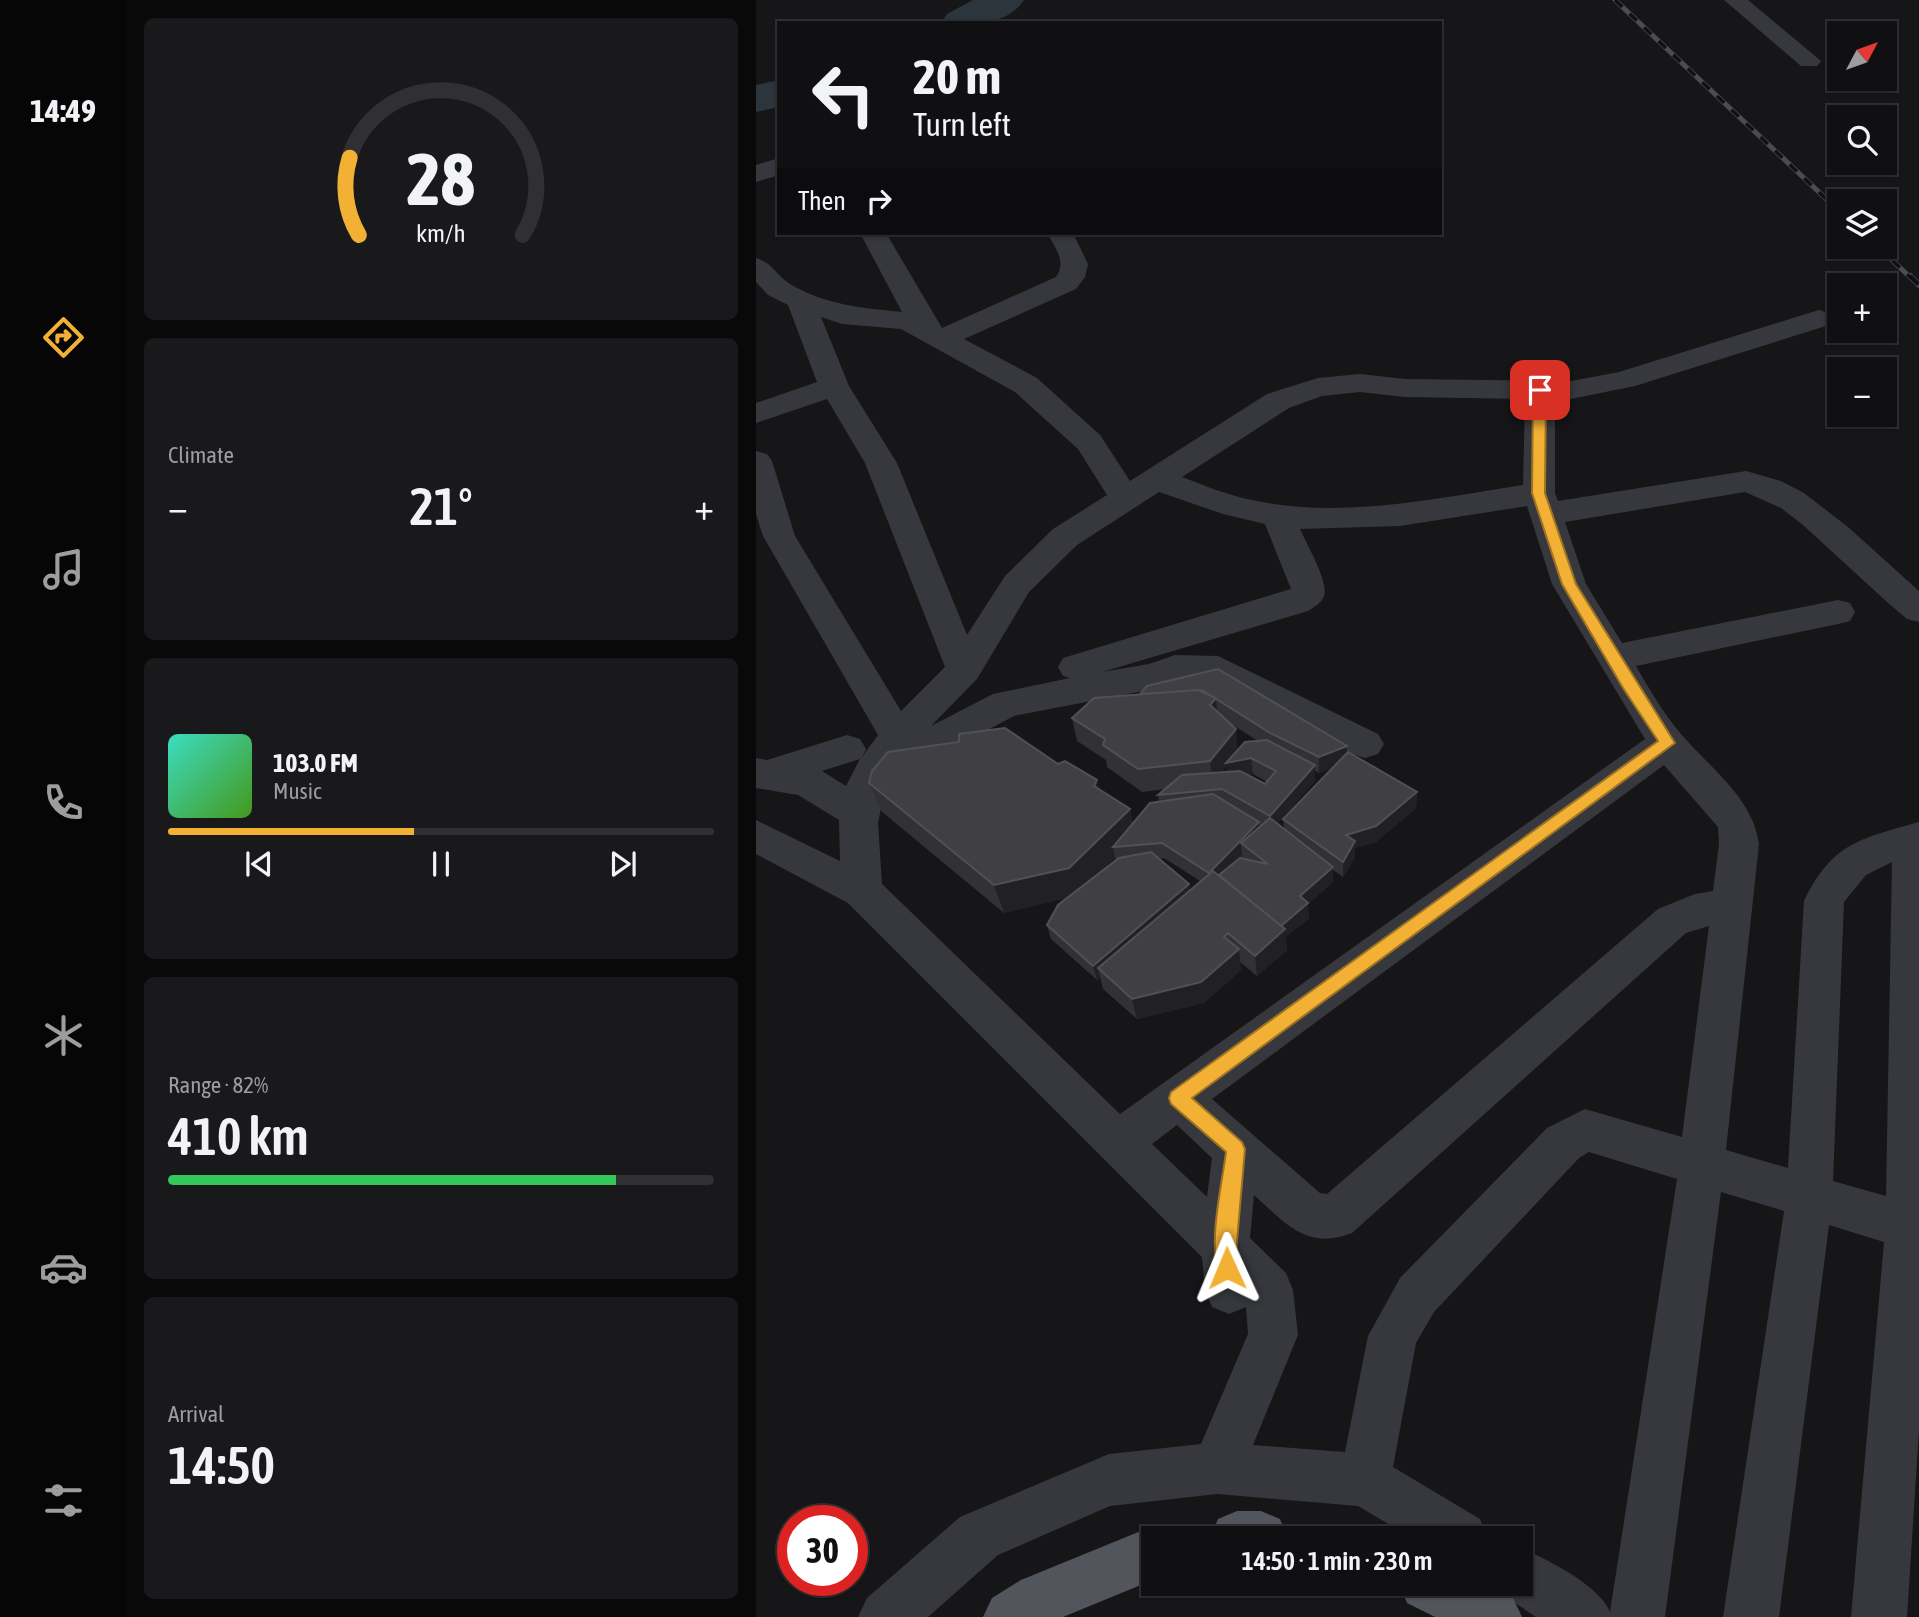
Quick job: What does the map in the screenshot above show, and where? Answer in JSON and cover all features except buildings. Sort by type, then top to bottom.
[{"type":"main road","points":[[1011,1617],[1040,1599],[1141,1558]]},
{"type":"main road","points":[[1451,1596],[1494,1617]]},
{"type":"street","points":[[1735,0],[1809,61]]},
{"type":"street","points":[[756,174],[777,167]]},
{"type":"street","points":[[874,235],[934,335]]},
{"type":"street","points":[[934,335],[1066,283],[1074,275],[1077,264],[1061,235]]},
{"type":"street","points":[[756,266],[778,289],[800,300],[842,315],[908,321],[1027,385],[1089,442],[1125,497]]},
{"type":"street","points":[[800,300],[834,386],[881,463],[964,670]]},
{"type":"street","points":[[873,901],[861,814],[866,785],[883,756],[938,701],[964,670],[1017,584],[1065,537],[1278,401],[1318,387],[1360,383],[1405,388],[1571,390],[1624,380],[1819,319]]},
{"type":"street","points":[[756,412],[834,386]]},
{"type":"street","points":[[1540,390],[1542,503],[1569,584],[1612,658],[1668,743],[1730,814],[1737,827],[1739,844],[1702,1162],[1637,1617]]},
{"type":"street","points":[[756,461],[779,536],[899,739]]},
{"type":"street","points":[[1154,479],[1260,513],[1368,520],[1746,481],[1765,485],[1794,500],[1894,592],[1919,610]]},
{"type":"street","points":[[938,701],[1063,671],[1296,602],[1308,594],[1307,583],[1276,515]]},
{"type":"street","points":[[1612,658],[1838,611]]},
{"type":"street","points":[[873,901],[878,800],[901,759],[1006,704],[1154,676],[1175,668],[1217,670],[1364,744]]},
{"type":"street","points":[[1118,1141],[1668,743]]},
{"type":"street","points":[[766,773],[847,748]]},
{"type":"street","points":[[766,773],[807,780],[861,814]]},
{"type":"street","points":[[756,836],[873,901],[1118,1141],[1227,1268],[1269,1290],[1273,1335],[1217,1468]]},
{"type":"street","points":[[1751,1617],[1809,1196],[1824,901],[1836,877],[1854,858],[1915,839],[1914,1228],[1879,1617]]},
{"type":"street","points":[[1178,1098],[1310,1215],[1335,1217],[1672,921],[1695,911],[1731,906]]},
{"type":"street","points":[[1365,1480],[1393,1336],[1417,1295],[1563,1143],[1585,1130],[1702,1162],[1914,1228]]},
{"type":"street","points":[[1227,1268],[1236,1149]]},
{"type":"street","points":[[886,1617],[979,1536],[1109,1480],[1217,1468],[1365,1480],[1441,1526]]},
{"type":"street","points":[[1533,1583],[1585,1617]]},
{"type":"waterway","points":[[966,21],[1004,0]]},
{"type":"waterway","points":[[756,99],[777,94]]},
{"type":"railway","points":[[1615,0],[1827,200]]},
{"type":"railway","points":[[1891,259],[1911,278]]},
{"type":"railway","points":[[1910,276],[1919,285]]},
{"type":"route","points":[[1227,1268],[1225,1246],[1236,1149],[1178,1098],[1668,743],[1628,684],[1569,584],[1539,493],[1540,390]]}]
